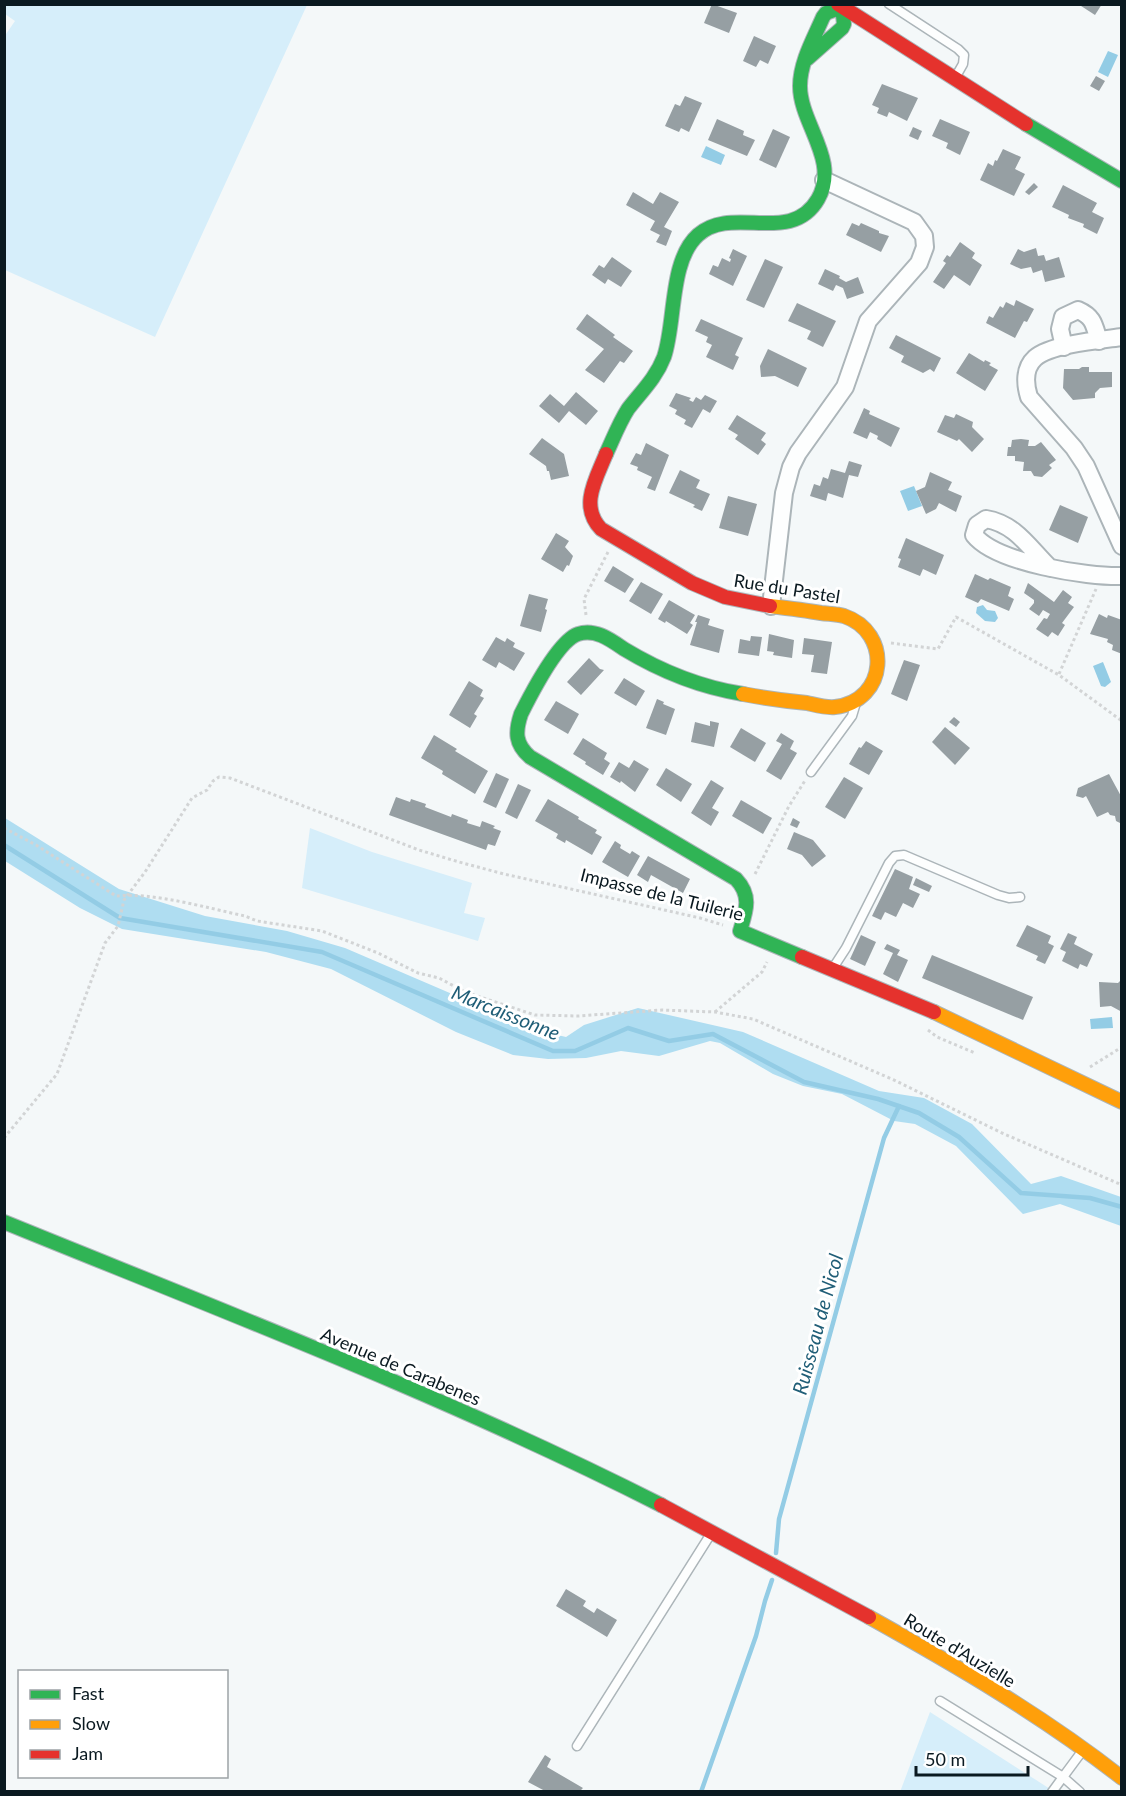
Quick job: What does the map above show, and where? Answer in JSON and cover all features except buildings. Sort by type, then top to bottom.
[{"type":"street","points":[[813,4],[907,60],[954,80]]},
{"type":"street","points":[[825,13],[840,6]]},
{"type":"street","points":[[840,6],[954,80],[1122,181]]},
{"type":"street","points":[[840,6],[844,24]]},
{"type":"street","name":"Rue du Pastel","points":[[825,13],[801,72],[800,95],[825,161],[822,190],[812,207],[797,219],[775,225],[720,224],[704,231],[691,244],[681,271],[661,366],[621,423],[591,494],[590,513],[594,522],[601,529],[709,591],[741,601],[844,616],[865,628],[876,646]]},
{"type":"street","points":[[807,59],[844,24]]},
{"type":"street","points":[[771,606],[784,493],[791,467],[798,453],[845,387],[868,321],[919,263],[925,247],[924,237],[914,222],[824,180]]},
{"type":"street","points":[[1064,346],[1060,329],[1063,317],[1078,310],[1089,315],[1095,325],[1099,341]]},
{"type":"street","points":[[1122,337],[1064,346],[1035,358],[1028,367],[1026,387],[1035,406],[1074,448],[1086,466],[1122,546]]},
{"type":"street","points":[[1050,568],[1101,577],[1122,576]]},
{"type":"street","points":[[740,931],[747,907],[747,891],[744,886],[736,879],[522,751],[516,734],[520,716],[567,640],[580,632],[589,631],[604,636],[665,672],[709,688],[833,707],[847,706],[856,702],[867,692],[878,671],[876,646]]},
{"type":"street","name":"Impasse de la Tuilerie","points":[[740,931],[942,1015],[1122,1102]]},
{"type":"street","name":"Avenue de Carabenes","points":[[4,1222],[496,1426],[621,1484],[773,1564]]},
{"type":"street","name":"Route d'Auzielle","points":[[773,1564],[967,1674],[1054,1729],[1122,1778]]},
{"type":"lane","points":[[889,4],[964,55],[963,64],[954,80]]},
{"type":"lane","points":[[811,772],[852,716],[856,702]]},
{"type":"lane","points":[[833,969],[889,863],[895,856],[904,855],[998,895],[1009,898],[1020,897]]},
{"type":"lane","points":[[577,1746],[712,1532]]},
{"type":"lane","points":[[940,1701],[1063,1777],[1080,1791]]},
{"type":"lane","points":[[1052,1791],[1083,1750]]},
{"type":"path","points":[[589,631],[584,599],[615,538]]},
{"type":"path","points":[[1059,675],[1101,577]]},
{"type":"path","points":[[876,646],[896,642],[938,649],[956,617],[1059,675],[1122,721]]},
{"type":"path","points":[[744,886],[752,879],[789,806],[811,772]]},
{"type":"path","name":"Impasse de la Tuilerie","points":[[127,895],[145,872],[192,798],[207,790],[219,777],[230,778],[419,850],[459,862],[700,918],[740,931]]},
{"type":"path","points":[[4,828],[36,845],[116,896],[160,899],[245,916],[257,921],[322,931],[378,953],[418,973],[439,978],[465,992],[535,1015],[578,1016],[662,1010],[715,1012],[753,1019],[894,1080],[1002,1133],[1122,1185]]},
{"type":"path","points":[[4,1138],[57,1074],[105,943],[118,926],[127,895]]},
{"type":"path","points":[[715,1012],[762,972],[775,944]]},
{"type":"path","points":[[1072,1079],[1122,1047]]},
{"type":"shaded area","points":[[5,4],[307,5],[155,337],[5,270],[4,37],[15,21],[5,14]]},
{"type":"shaded area","points":[[1108,51],[1118,55],[1108,77],[1098,72]]},
{"type":"shaded area","points":[[706,146],[725,155],[721,165],[701,157]]},
{"type":"shaded area","points":[[914,486],[922,506],[908,511],[900,491]]},
{"type":"shaded area","points":[[983,605],[987,610],[995,611],[998,618],[995,622],[985,621],[976,613],[977,607]]},
{"type":"shaded area","points":[[1103,662],[1111,682],[1105,687],[1101,686],[1093,666]]},
{"type":"shaded area","points":[[5,818],[119,889],[205,916],[287,931],[345,948],[536,1030],[566,1037],[584,1025],[638,1008],[743,1032],[879,1091],[924,1098],[972,1124],[1031,1184],[1061,1176],[1121,1197],[1121,1226],[1060,1204],[1023,1214],[956,1146],[915,1124],[894,1121],[842,1094],[803,1086],[773,1074],[720,1043],[710,1041],[659,1056],[621,1051],[586,1058],[548,1059],[513,1055],[456,1032],[331,969],[266,952],[122,929],[80,908],[5,861]]},
{"type":"shaded area","points":[[310,828],[372,852],[472,883],[464,913],[485,918],[478,941],[302,888]]},
{"type":"shaded area","points":[[1112,1017],[1113,1028],[1091,1029],[1090,1019]]},
{"type":"shaded area","points":[[930,1712],[1047,1787],[1054,1791],[900,1792]]},
{"type":"waterway","name":"Marcaissonne","points":[[4,845],[120,918],[322,952],[553,1051],[575,1051],[628,1028],[669,1041],[713,1034],[804,1082],[878,1099],[919,1113],[959,1137],[1021,1193],[1090,1198],[1122,1207]]},
{"type":"waterway","name":"Ruisseau de Nicol","points":[[776,1553],[779,1519],[884,1138],[899,1106]]},
{"type":"waterway","name":"Ruisseau de Nicol","points":[[701,1792],[756,1636],[772,1580]]},
{"type":"traffic: fast","points":[[606,454],[628,409],[661,365],[668,343],[682,260],[698,235],[712,226],[727,223],[777,223],[793,220],[806,213],[818,199],[824,185],[824,170],[822,156],[802,100],[800,86],[802,68],[823,17],[826,13],[842,7],[844,24],[842,28],[807,59]]},
{"type":"traffic: fast","points":[[1026,124],[1122,181]]},
{"type":"traffic: fast","points":[[743,694],[681,678],[597,634],[578,634],[570,639],[554,657],[531,694],[521,714],[518,726],[519,742],[530,757],[736,879],[746,898],[746,910],[740,931],[802,957]]},
{"type":"traffic: fast","points":[[4,1222],[418,1392],[500,1428],[661,1505]]},
{"type":"traffic: slow","points":[[743,694],[835,707],[853,702],[866,692],[874,680],[877,665],[876,650],[870,636],[860,624],[841,615],[770,606]]},
{"type":"traffic: slow","points":[[934,1012],[1122,1102]]},
{"type":"traffic: slow","points":[[869,1617],[999,1693],[1062,1734],[1122,1778]]},
{"type":"traffic: jam","points":[[838,4],[1026,124]]},
{"type":"traffic: jam","points":[[606,454],[594,483],[590,502],[594,520],[601,529],[692,583],[725,597],[770,606]]},
{"type":"traffic: jam","points":[[802,957],[934,1012]]},
{"type":"traffic: jam","points":[[661,1505],[869,1617]]}]
